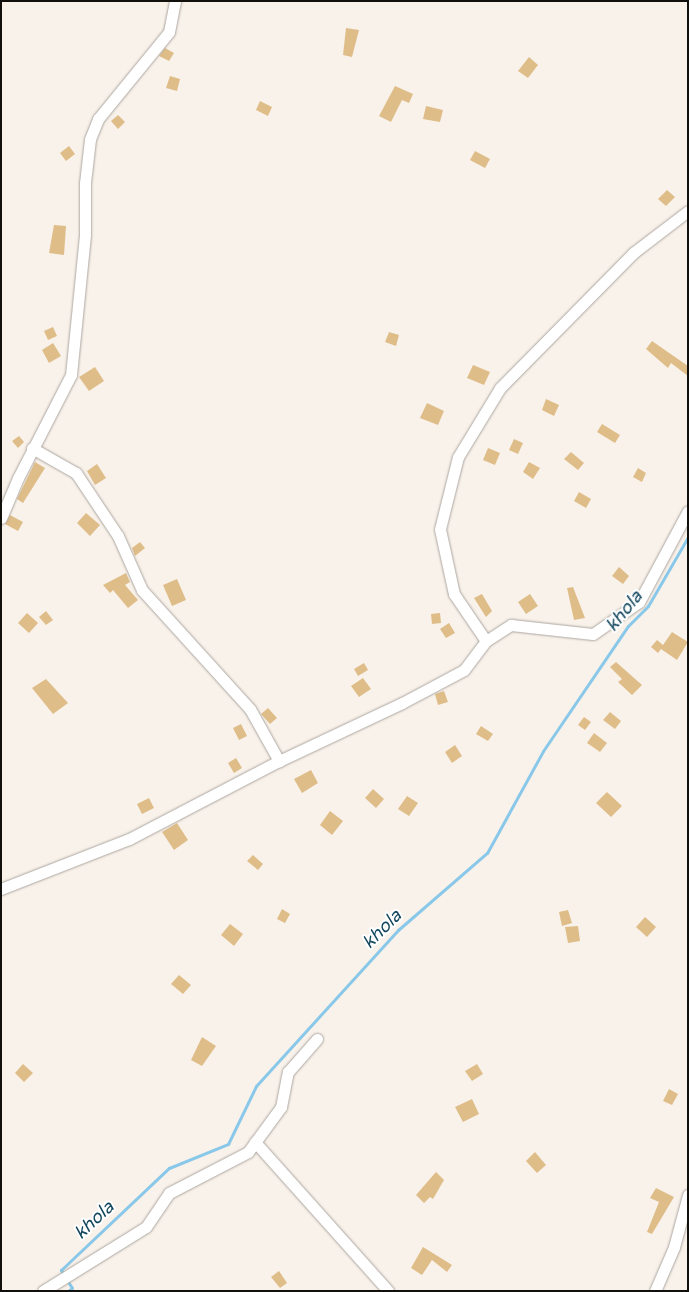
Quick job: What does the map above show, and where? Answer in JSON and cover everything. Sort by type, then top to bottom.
[{"type":"street","points":[[1,518],[32,448],[72,375],[85,234],[85,183],[90,140],[98,119],[169,32],[175,1]]},
{"type":"street","points":[[486,641],[454,594],[440,528],[458,457],[500,388],[611,280],[633,253],[688,211]]},
{"type":"street","points":[[32,448],[76,474],[118,536],[142,590],[250,709],[279,761]]},
{"type":"street","points":[[1,889],[129,839],[279,761],[402,703],[464,670],[486,641],[511,625],[593,634],[639,602],[688,511]]},
{"type":"street","points":[[43,1291],[146,1227],[168,1193],[248,1152],[281,1107],[288,1072],[317,1039]]},
{"type":"street","points":[[255,1142],[388,1291]]},
{"type":"street","points":[[655,1291],[674,1247],[688,1195]]},
{"type":"building","points":[[346,28],[359,30],[352,57],[343,55]]},
{"type":"building","points":[[165,48],[174,53],[169,61],[159,56]]},
{"type":"building","points":[[529,57],[538,65],[528,78],[518,71]]},
{"type":"building","points":[[170,76],[180,79],[177,91],[166,88]]},
{"type":"building","points":[[395,86],[413,94],[409,103],[402,100],[391,122],[379,116]]},
{"type":"building","points":[[260,101],[272,107],[268,116],[256,110]]},
{"type":"building","points":[[426,106],[443,110],[440,122],[423,119]]},
{"type":"building","points":[[118,115],[125,122],[118,129],[111,121]]},
{"type":"building","points":[[69,146],[75,154],[66,161],[60,153]]},
{"type":"building","points":[[475,151],[490,159],[485,168],[470,160]]},
{"type":"building","points":[[667,190],[675,197],[666,206],[658,199]]},
{"type":"building","points":[[54,225],[66,226],[64,255],[49,253]]},
{"type":"building","points":[[53,327],[57,336],[48,340],[44,331]]},
{"type":"building","points":[[389,332],[399,335],[396,346],[385,342]]},
{"type":"building","points":[[652,341],[688,366],[688,376],[671,363],[668,368],[646,349]]},
{"type":"building","points":[[53,343],[61,356],[49,363],[42,350]]},
{"type":"building","points":[[473,365],[490,372],[484,385],[467,378]]},
{"type":"building","points":[[95,367],[104,381],[89,391],[79,377]]},
{"type":"building","points":[[546,399],[559,405],[554,416],[542,410]]},
{"type":"building","points":[[427,403],[444,411],[438,425],[420,418]]},
{"type":"building","points":[[602,424],[620,435],[615,443],[597,432]]},
{"type":"building","points":[[19,436],[24,442],[18,448],[12,441]]},
{"type":"building","points":[[514,439],[523,443],[518,454],[509,450]]},
{"type":"building","points":[[488,448],[500,453],[495,465],[483,460]]},
{"type":"building","points":[[571,452],[584,463],[578,470],[564,459]]},
{"type":"building","points":[[35,462],[45,468],[23,503],[17,499]]},
{"type":"building","points":[[529,462],[540,468],[533,479],[523,472]]},
{"type":"building","points":[[97,464],[106,478],[95,485],[87,471]]},
{"type":"building","points":[[638,468],[646,473],[642,482],[633,477]]},
{"type":"building","points":[[579,492],[591,499],[586,508],[574,501]]},
{"type":"building","points":[[86,513],[100,525],[90,536],[77,523]]},
{"type":"building","points":[[10,515],[23,522],[18,531],[5,524]]},
{"type":"building","points":[[140,542],[145,548],[135,556],[132,548]]},
{"type":"building","points":[[619,567],[629,576],[623,584],[612,576]]},
{"type":"building","points":[[126,573],[130,582],[125,585],[138,600],[128,608],[113,590],[110,593],[103,585]]},
{"type":"building","points":[[177,579],[186,600],[172,606],[163,585]]},
{"type":"building","points":[[573,587],[585,618],[574,620],[567,588]]},
{"type":"building","points":[[482,594],[492,611],[486,617],[474,598]]},
{"type":"building","points":[[530,594],[538,606],[526,614],[518,602]]},
{"type":"building","points":[[46,611],[53,620],[46,625],[39,617]]},
{"type":"building","points":[[27,613],[38,623],[29,633],[18,623]]},
{"type":"building","points":[[440,613],[441,623],[432,624],[431,614]]},
{"type":"building","points":[[449,623],[455,633],[446,638],[440,629]]},
{"type":"building","points":[[672,632],[688,642],[677,660],[661,649],[658,653],[651,647],[657,640],[663,645]]},
{"type":"building","points":[[616,662],[642,685],[632,695],[618,682],[622,679],[610,667]]},
{"type":"building","points":[[364,663],[368,670],[358,676],[354,669]]},
{"type":"building","points":[[363,678],[371,689],[359,697],[351,686]]},
{"type":"building","points":[[46,679],[68,703],[53,714],[32,688]]},
{"type":"building","points":[[444,691],[448,702],[438,705],[435,694]]},
{"type":"building","points":[[268,708],[277,718],[270,724],[261,714]]},
{"type":"building","points":[[610,712],[621,721],[615,729],[603,720]]},
{"type":"building","points":[[584,717],[591,722],[585,730],[578,725]]},
{"type":"building","points":[[241,724],[247,736],[239,740],[233,728]]},
{"type":"building","points":[[481,726],[493,734],[488,741],[476,734]]},
{"type":"building","points":[[594,733],[607,743],[600,752],[587,743]]},
{"type":"building","points":[[455,745],[462,756],[452,763],[445,752]]},
{"type":"building","points":[[236,758],[242,768],[234,773],[228,763]]},
{"type":"building","points":[[311,770],[318,783],[302,793],[294,779]]},
{"type":"building","points":[[373,789],[384,799],[376,808],[365,798]]},
{"type":"building","points":[[607,792],[622,806],[611,817],[596,803]]},
{"type":"building","points":[[407,796],[418,803],[409,816],[398,809]]},
{"type":"building","points":[[149,798],[154,808],[142,814],[137,804]]},
{"type":"building","points":[[330,811],[343,821],[332,835],[320,825]]},
{"type":"building","points":[[177,823],[188,840],[174,850],[162,832]]},
{"type":"building","points":[[253,855],[263,864],[258,870],[247,861]]},
{"type":"building","points":[[282,909],[290,914],[285,923],[277,919]]},
{"type":"building","points":[[568,910],[572,923],[562,926],[559,912]]},
{"type":"building","points":[[645,917],[656,927],[647,937],[636,927]]},
{"type":"building","points":[[230,924],[243,934],[234,946],[221,935]]},
{"type":"building","points":[[578,926],[580,941],[568,943],[565,927]]},
{"type":"building","points":[[179,975],[191,985],[183,994],[171,984]]},
{"type":"building","points":[[202,1037],[216,1046],[202,1066],[191,1060]]},
{"type":"building","points":[[23,1064],[33,1073],[24,1082],[15,1073]]},
{"type":"building","points":[[477,1064],[483,1074],[472,1081],[465,1071]]},
{"type":"building","points":[[669,1089],[678,1094],[672,1105],[663,1101]]},
{"type":"building","points":[[472,1099],[479,1114],[463,1122],[455,1107]]},
{"type":"building","points":[[535,1152],[546,1165],[537,1173],[526,1161]]},
{"type":"building","points":[[436,1172],[444,1180],[433,1199],[430,1197],[424,1203],[416,1195]]},
{"type":"building","points":[[656,1188],[674,1197],[652,1234],[647,1232],[659,1202],[650,1198]]},
{"type":"building","points":[[423,1247],[452,1265],[447,1272],[432,1260],[422,1275],[411,1268]]},
{"type":"building","points":[[279,1271],[287,1283],[280,1288],[271,1277]]},
{"type":"waterway","name":"khola","points":[[64,1275],[61,1270],[169,1168],[228,1144],[256,1086],[398,930],[487,853],[543,751],[628,626],[648,606],[688,537]]},
{"type":"waterway","name":"khola","points":[[67,1280],[72,1288],[68,1291]]}]
